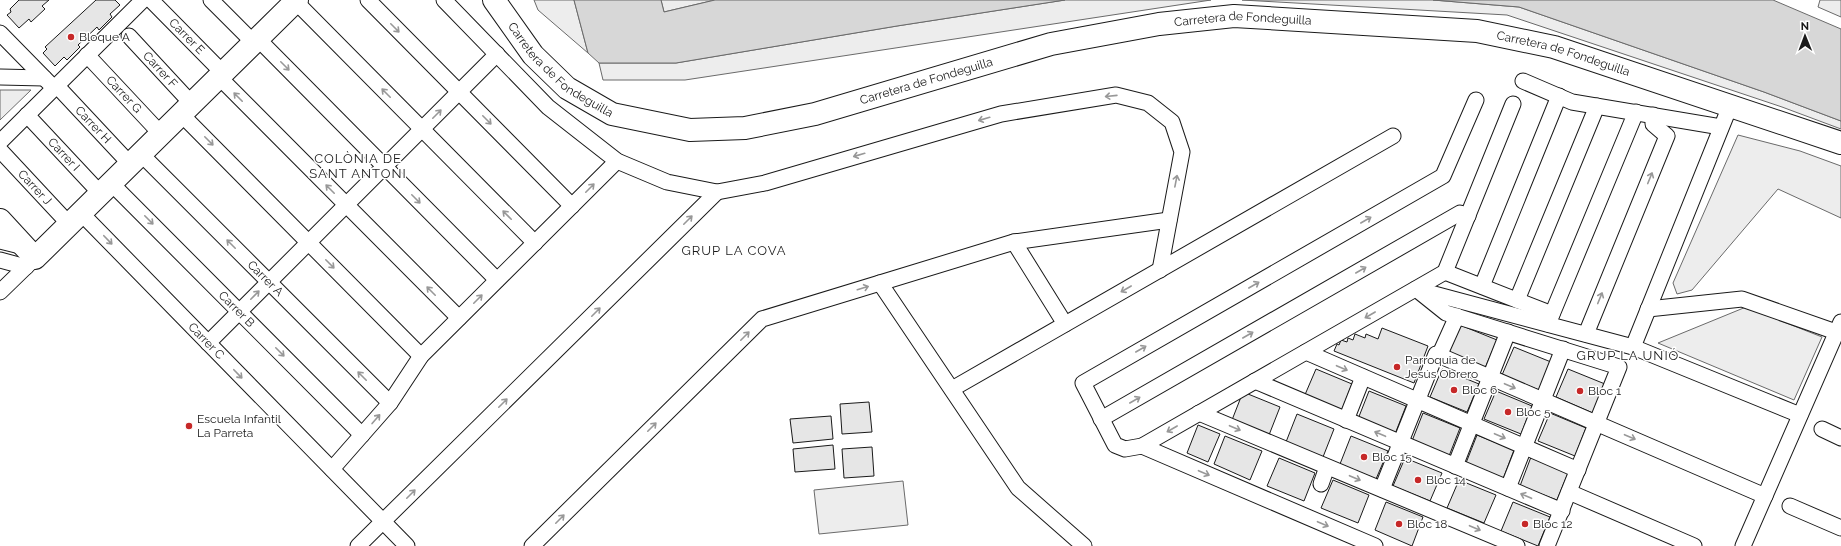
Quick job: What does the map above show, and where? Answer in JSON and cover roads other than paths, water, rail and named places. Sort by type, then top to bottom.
[{"type":"main road","name":"Carretera de Fondeguilla","points":[[494,0],[533,55],[567,88],[612,114],[690,130],[745,128],[815,114],[1051,44],[1159,24],[1234,16],[1477,31],[1554,47],[1841,143]]},
{"type":"main road","name":"Carretera de Fondeguilla","points":[[512,0],[541,46],[572,77],[641,119]]},
{"type":"main road","points":[[0,220],[28,257],[75,218],[297,1]]},
{"type":"street","points":[[0,142],[27,115],[52,84],[88,55],[143,0]]},
{"type":"street","name":"Carrer E","points":[[151,0],[346,205],[459,318]]},
{"type":"street","points":[[211,0],[256,41],[384,166],[497,280]]},
{"type":"street","points":[[368,0],[572,206]]},
{"type":"street","points":[[444,0],[548,107],[617,161],[667,182],[717,192],[765,183],[1001,114],[1116,94],[1148,103],[1172,122],[1182,152],[1160,270]]},
{"type":"street","points":[[297,1],[535,243]]},
{"type":"street","name":"Carrer H","points":[[0,33],[52,84],[135,159]]},
{"type":"street","name":"Carrer F","points":[[128,36],[187,109],[309,242],[421,356]]},
{"type":"street","points":[[208,343],[497,54]]},
{"type":"street","name":"Carrer G","points":[[88,55],[161,134]]},
{"type":"street","points":[[0,77],[52,84]]},
{"type":"street","points":[[1523,81],[1572,102],[1721,127]]},
{"type":"street","points":[[1482,286],[1559,96]]},
{"type":"street","points":[[1476,100],[1443,176],[1083,383],[1115,445],[1125,449],[1142,446],[1445,272],[1513,104]]},
{"type":"street","points":[[1517,300],[1597,106]]},
{"type":"street","points":[[1633,347],[1730,106]]},
{"type":"street","points":[[1550,319],[1636,112]]},
{"type":"street","name":"Carrer I","points":[[27,115],[106,188]]},
{"type":"street","points":[[1586,334],[1667,136],[1653,124],[1653,115]]},
{"type":"street","points":[[952,389],[1393,136]]},
{"type":"street","name":"Carrer J","points":[[0,150],[75,218]]},
{"type":"street","name":"Carrer A","points":[[135,159],[269,282],[390,403]]},
{"type":"street","points":[[332,469],[390,403],[421,356],[617,161]]},
{"type":"street","name":"Carrer B","points":[[106,188],[239,312],[362,435]]},
{"type":"street","points":[[358,546],[717,192]]},
{"type":"street","points":[[1101,419],[1460,213],[1468,216]]},
{"type":"street","name":"Carrer C","points":[[75,218],[208,343],[407,546]]},
{"type":"street","points":[[532,546],[762,319],[1014,242],[1169,220]]},
{"type":"street","points":[[0,241],[28,257]]},
{"type":"street","points":[[1014,242],[1065,324]]},
{"type":"street","points":[[0,260],[28,257]]},
{"type":"street","points":[[0,292],[28,257]]},
{"type":"street","points":[[1445,272],[1517,300],[1550,319],[1586,334],[1633,347],[1800,415]]},
{"type":"street","points":[[880,283],[1018,488],[1084,546]]},
{"type":"street","points":[[1416,289],[1550,319]]},
{"type":"street","points":[[1416,289],[1446,313],[1619,367],[1547,546]]},
{"type":"street","points":[[1648,309],[1742,299],[1839,327],[1743,546]]},
{"type":"street","points":[[1439,356],[1457,316]]},
{"type":"street","points":[[1455,466],[1508,332]]},
{"type":"street","points":[[1508,488],[1563,349]]},
{"type":"street","points":[[1306,352],[1578,470]]},
{"type":"street","points":[[1382,489],[1436,354],[1765,496]]},
{"type":"street","points":[[1346,420],[1363,377]]},
{"type":"street","points":[[1255,381],[1562,511]]},
{"type":"street","points":[[1199,413],[1517,546]]},
{"type":"street","points":[[1822,429],[1841,438]]},
{"type":"street","points":[[1142,446],[1375,546]]},
{"type":"street","points":[[1321,484],[1328,467]]},
{"type":"street","points":[[1569,492],[1694,546]]},
{"type":"street","points":[[1790,506],[1841,528]]},
{"type":"place","name":"Bloque A","points":[[71,37]]},
{"type":"place","name":"Parroquia de Jesús Obrero","points":[[1397,367]]},
{"type":"place","name":"Bloc 6","points":[[1454,390]]},
{"type":"place","name":"Bloc 1","points":[[1580,391]]},
{"type":"place","name":"Bloc 5","points":[[1508,412]]},
{"type":"place","name":"Escuela Infantil La Parreta","points":[[189,426]]},
{"type":"place","name":"Bloc 15","points":[[1364,457]]},
{"type":"place","name":"Bloc 14","points":[[1418,480]]},
{"type":"place","name":"Bloc 18","points":[[1399,524]]},
{"type":"place","name":"Bloc 12","points":[[1525,524]]},
{"type":"district","name":"COLÒNIA DE SANT ANTONI","points":[[358,166]]},
{"type":"district","name":"GRUP LA COVA","points":[[734,250]]},
{"type":"district","name":"GRUP LA UNIÓ","points":[[1628,355]]}]
